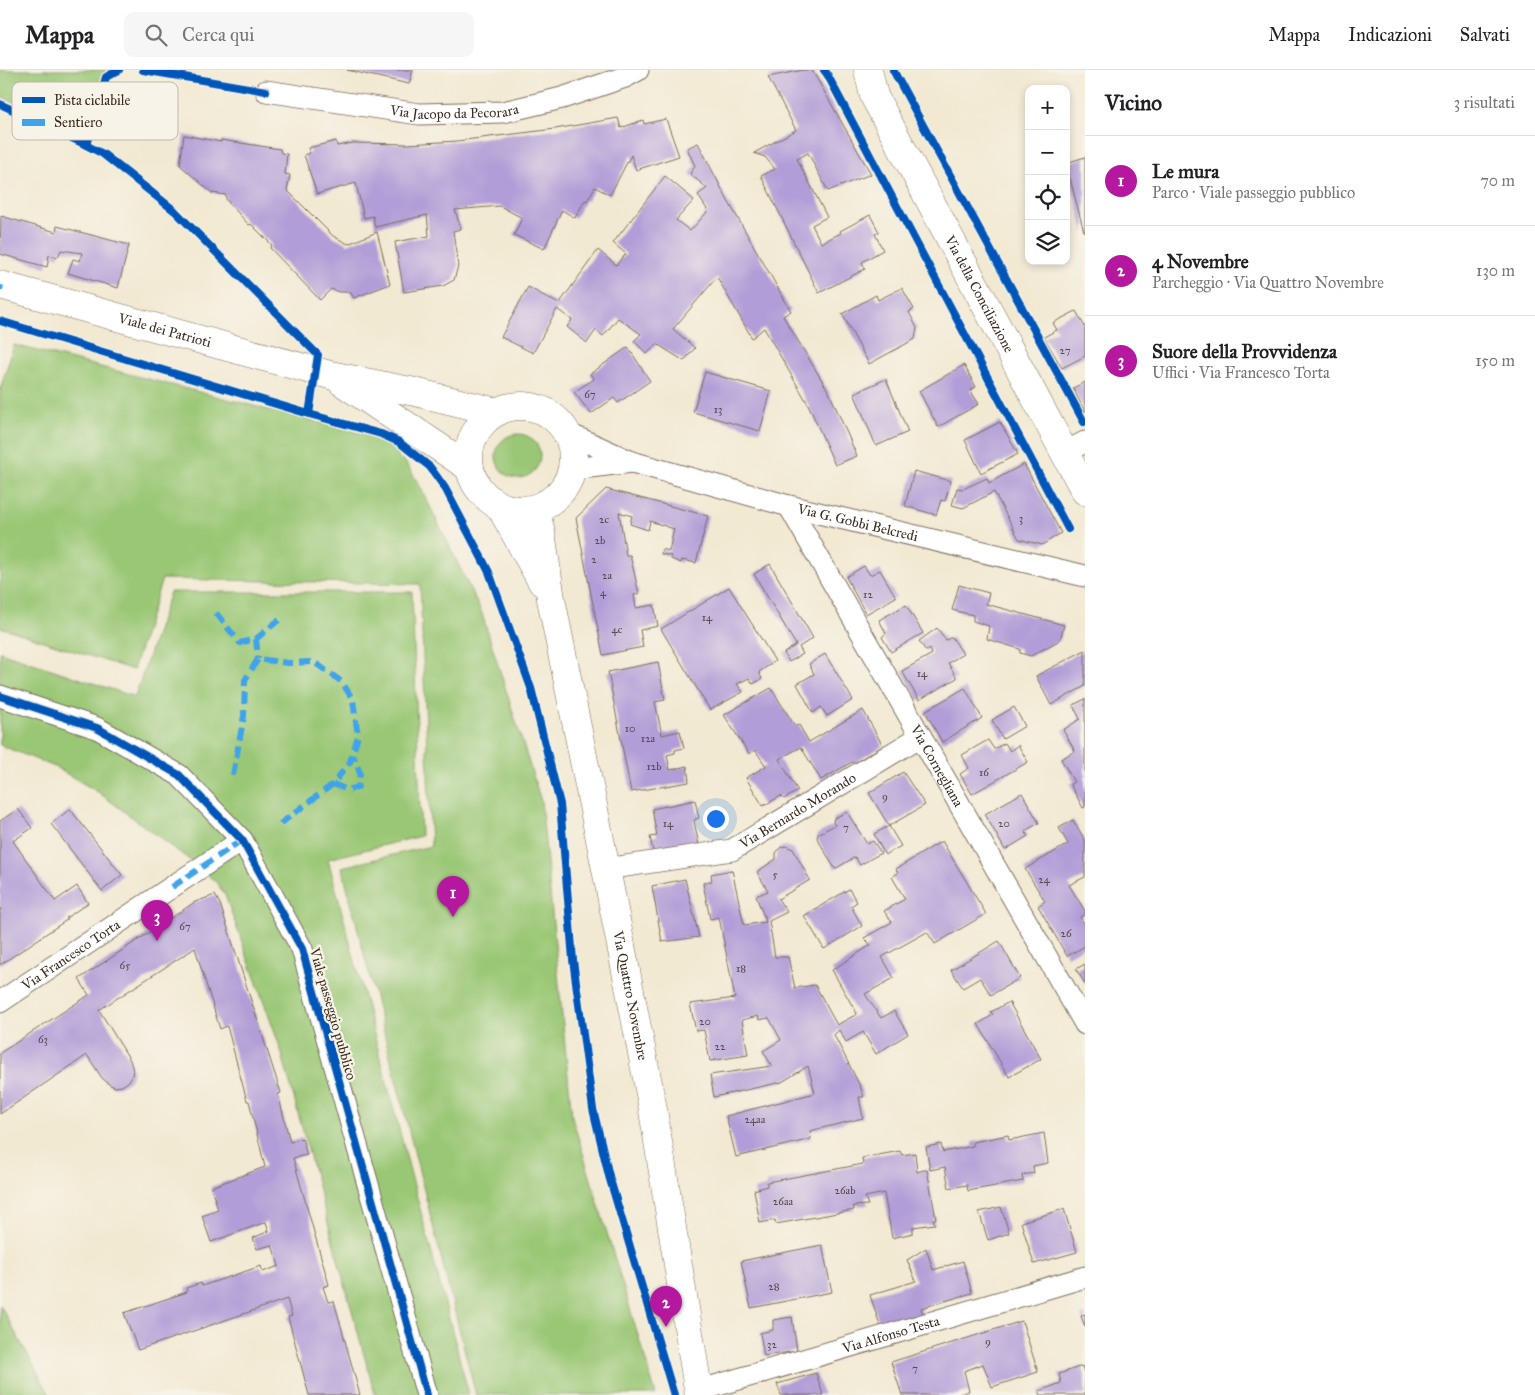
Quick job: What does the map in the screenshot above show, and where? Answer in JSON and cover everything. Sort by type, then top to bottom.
[{"type":"main road","points":[[847,70],[874,96]]},
{"type":"main road","points":[[868,70],[874,96]]},
{"type":"main road","name":"Via della Conciliazione","points":[[874,96],[1075,447],[1085,491]]},
{"type":"main road","name":"Viale dei Patrioti","points":[[0,287],[330,374],[497,412]]},
{"type":"main road","name":"Viale dei Patrioti","points":[[330,374],[470,468]]},
{"type":"main road","name":"Viale dei Patrioti","points":[[535,509],[518,511],[500,506],[486,497],[475,484],[470,468],[469,450],[473,436],[484,421],[497,412],[512,406],[528,406],[543,411],[557,420],[567,433]]},
{"type":"main road","points":[[535,509],[548,503],[559,494],[568,482],[573,469],[573,456],[572,444],[567,433]]},
{"type":"main road","name":"Via Quattro Novembre","points":[[500,506],[551,598]]},
{"type":"main road","name":"Via Quattro Novembre","points":[[535,509],[652,1104],[698,1393]]},
{"type":"street","name":"Via Jacopo da Pecorara","points":[[266,92],[419,114],[503,112],[562,98],[625,77],[638,70]]},
{"type":"street","name":"Via G. Gobbi Belcredi","points":[[567,433],[632,462],[789,506],[1085,576]]},
{"type":"street","name":"Via G. Gobbi Belcredi","points":[[573,469],[632,462]]},
{"type":"street","name":"Via Cornegliana","points":[[789,506],[1085,1024]]},
{"type":"street","name":"Viale passeggio pubblico","points":[[0,696],[96,728],[180,775],[242,840],[302,949],[427,1395]]},
{"type":"street","name":"Via Bernardo Morando","points":[[606,869],[732,850],[921,736]]},
{"type":"street","name":"Via Francesco Torta","points":[[0,1002],[242,840]]},
{"type":"street","name":"Via Alfonso Testa","points":[[698,1393],[1085,1277]]},
{"type":"green space","points":[[0,70],[106,70],[99,82],[12,82],[12,102],[0,96]]},
{"type":"green space","points":[[14,345],[392,441],[419,484],[481,611],[541,801],[572,1117],[656,1395],[476,1395],[342,867],[431,846],[420,584],[162,579],[133,670],[0,627],[0,390]]},
{"type":"green space","points":[[518,434],[530,438],[536,444],[540,456],[536,468],[530,474],[518,478],[506,474],[500,468],[496,456],[500,444],[506,438]]},
{"type":"green space","points":[[170,592],[412,592],[421,836],[328,859],[469,1395],[375,1395],[280,1047],[225,895],[217,883],[190,860],[98,792],[55,767],[0,745],[0,652],[135,697]]},
{"type":"green space","points":[[0,1305],[50,1395],[0,1395]]},
{"type":"building","points":[[347,70],[413,70],[409,84]]},
{"type":"building","points":[[812,70],[871,174],[828,191],[808,153],[797,159],[827,217],[812,225],[821,243],[870,215],[879,232],[875,234],[883,250],[862,262],[865,269],[819,293],[761,176],[775,169],[765,157],[754,153],[796,130],[768,77]]},
{"type":"building","points":[[618,118],[621,128],[643,120],[644,124],[666,119],[679,156],[636,170],[631,155],[610,195],[595,187],[575,218],[562,210],[544,249],[514,235],[522,218],[500,206],[455,210],[461,229],[453,231],[458,266],[454,280],[443,286],[404,292],[395,242],[429,236],[427,215],[375,227],[373,216],[364,218],[356,183],[317,194],[304,155],[310,153],[308,148],[336,141],[337,146],[353,143],[408,144],[457,141],[555,129]]},
{"type":"building","points":[[184,135],[221,142],[221,140],[280,149],[281,153],[287,154],[285,174],[290,175],[287,190],[333,236],[348,244],[377,232],[390,284],[354,298],[350,292],[339,292],[331,289],[320,300],[270,248],[272,245],[251,224],[249,225],[229,203],[226,195],[212,193],[180,165]]},
{"type":"building","points":[[698,143],[728,201],[791,311],[783,316],[829,392],[857,456],[835,465],[808,404],[764,328],[752,338],[717,277],[673,329],[695,348],[684,361],[657,344],[647,354],[634,341],[641,334],[618,318],[603,336],[596,330],[587,343],[567,327],[572,320],[557,309],[533,353],[501,337],[528,287],[559,304],[598,250],[616,265],[626,254],[613,243],[665,176],[694,200],[676,220],[690,231],[708,211],[698,195],[707,188],[690,174],[695,166],[687,148]]},
{"type":"building","points":[[1085,157],[1085,232],[1070,178],[1070,162]]},
{"type":"building","points":[[1,216],[56,232],[57,226],[129,245],[118,288],[68,273],[73,259],[80,261],[82,253],[61,250],[58,257],[49,255],[47,267],[0,254]]},
{"type":"building","points":[[902,288],[914,309],[909,312],[917,328],[915,339],[869,364],[842,314],[876,295],[878,300]]},
{"type":"building","points":[[1076,311],[1085,327],[1085,356],[1062,368],[1044,337],[1057,330],[1053,323]]},
{"type":"building","points":[[628,347],[650,381],[618,403],[614,398],[591,414],[574,392],[594,379],[590,374]]},
{"type":"building","points":[[964,365],[976,387],[970,390],[979,404],[938,427],[919,391]]},
{"type":"building","points":[[705,372],[771,391],[760,431],[693,412]]},
{"type":"building","points":[[886,379],[908,432],[876,446],[854,393]]},
{"type":"building","points":[[1085,382],[1085,412],[1073,388]]},
{"type":"building","points":[[1000,422],[1018,454],[981,473],[965,440]]},
{"type":"building","points":[[1024,464],[1061,533],[1042,545],[1019,539],[994,492],[963,508],[952,505],[957,488],[963,489],[987,478],[989,483]]},
{"type":"building","points":[[914,471],[951,481],[945,501],[941,500],[936,515],[905,506]]},
{"type":"building","points":[[606,489],[708,516],[696,563],[682,560],[681,563],[671,559],[671,556],[661,554],[662,549],[669,551],[674,529],[650,521],[648,530],[630,524],[632,516],[619,512],[626,555],[630,555],[639,594],[634,595],[636,608],[654,605],[658,626],[640,630],[643,647],[603,655],[576,518]]},
{"type":"building","points":[[770,564],[813,638],[799,647],[803,654],[789,662],[784,653],[796,645],[754,574]]},
{"type":"building","points":[[864,566],[870,575],[880,570],[896,597],[866,614],[846,577]]},
{"type":"building","points":[[959,585],[989,593],[986,604],[1064,625],[1060,640],[1031,656],[1020,653],[1020,649],[987,639],[989,626],[973,621],[973,615],[952,610]]},
{"type":"building","points":[[729,587],[775,661],[759,672],[762,679],[753,684],[749,678],[737,684],[743,692],[710,710],[661,629]]},
{"type":"building","points":[[906,605],[923,633],[891,652],[882,637],[886,633],[879,620]]},
{"type":"building","points":[[937,628],[946,640],[952,637],[963,654],[948,663],[957,678],[919,700],[902,671],[932,654],[930,649],[926,651],[919,641]]},
{"type":"building","points":[[1085,650],[1085,686],[1051,705],[1036,676]]},
{"type":"building","points":[[825,654],[853,700],[827,716],[821,707],[813,713],[797,684],[814,674],[809,664]]},
{"type":"building","points":[[658,662],[665,700],[655,702],[662,735],[680,731],[684,748],[675,750],[675,753],[667,755],[670,770],[687,766],[689,782],[631,792],[608,672]]},
{"type":"building","points":[[771,688],[795,726],[799,725],[809,742],[863,710],[883,746],[821,780],[801,747],[779,759],[798,791],[784,799],[781,796],[763,806],[746,778],[766,766],[755,750],[749,754],[724,715]]},
{"type":"building","points":[[965,688],[982,718],[942,742],[925,711]]},
{"type":"building","points":[[1085,699],[1085,807],[1083,808],[1070,784],[1074,782],[1061,759],[1075,751],[1063,730],[1080,719],[1073,705]]},
{"type":"building","points":[[1014,707],[1025,726],[1003,739],[992,720]]},
{"type":"building","points":[[988,740],[994,749],[1005,743],[1010,751],[1018,745],[1028,762],[972,794],[960,774],[969,768],[962,755]]},
{"type":"building","points":[[903,772],[925,805],[889,826],[869,793]]},
{"type":"building","points":[[1022,793],[1039,823],[1025,831],[1028,836],[1005,850],[985,814]]},
{"type":"building","points":[[695,800],[699,818],[694,820],[699,846],[654,856],[650,837],[657,836],[652,809]]},
{"type":"building","points":[[18,809],[32,828],[13,841],[55,901],[77,886],[88,903],[66,918],[68,919],[0,965],[0,821]]},
{"type":"building","points":[[70,809],[122,875],[102,891],[51,824]]},
{"type":"building","points":[[847,812],[867,844],[873,841],[881,853],[860,865],[855,857],[835,869],[817,838],[818,834],[835,825],[833,822],[834,818]]},
{"type":"building","points":[[1073,820],[1085,840],[1085,877],[1069,885],[1085,911],[1085,914],[1080,917],[1085,925],[1085,946],[1067,956],[1038,906],[1045,901],[1025,869],[1068,844],[1059,828]]},
{"type":"building","points":[[889,826],[901,846],[885,855],[874,834]]},
{"type":"building","points":[[942,841],[986,914],[935,944],[927,932],[882,957],[894,978],[865,994],[881,1018],[894,1011],[908,1034],[876,1054],[863,1032],[846,1042],[839,1030],[834,1035],[864,1097],[859,1097],[863,1118],[810,1131],[811,1139],[736,1157],[726,1116],[815,1093],[808,1066],[782,1082],[714,1097],[710,1075],[772,1066],[763,1051],[781,1040],[769,1018],[759,1020],[758,1016],[742,1020],[748,1055],[710,1061],[704,1030],[696,1031],[690,1004],[735,998],[719,917],[710,919],[703,883],[712,881],[711,874],[732,870],[744,925],[766,922],[756,896],[768,891],[757,872],[776,859],[776,853],[781,847],[786,846],[793,849],[810,880],[778,899],[787,912],[769,921],[775,957],[788,957],[795,988],[815,985],[837,1025],[857,1014],[832,970],[871,945],[864,938],[892,922],[884,911],[905,899],[892,877],[898,873],[896,869]]},
{"type":"building","points":[[685,879],[699,937],[662,942],[652,886]]},
{"type":"building","points":[[849,889],[857,902],[851,906],[862,926],[824,949],[804,916]]},
{"type":"building","points":[[215,895],[220,904],[281,1093],[278,1094],[290,1142],[302,1138],[307,1155],[293,1158],[329,1285],[323,1287],[328,1302],[334,1301],[360,1395],[309,1395],[288,1317],[292,1316],[287,1299],[138,1350],[124,1313],[187,1292],[186,1288],[201,1283],[202,1286],[261,1266],[263,1272],[279,1266],[272,1245],[257,1249],[253,1238],[269,1231],[266,1222],[211,1242],[202,1216],[218,1210],[211,1187],[265,1167],[249,1101],[247,1101],[227,1026],[220,1029],[195,948],[99,1010],[130,1060],[133,1070],[131,1079],[128,1082],[122,1086],[115,1087],[110,1085],[102,1078],[87,1055],[0,1114],[0,1053],[89,995],[79,979],[195,902]]},
{"type":"building","points":[[999,941],[1020,978],[991,995],[980,978],[963,988],[951,970]]},
{"type":"building","points":[[1085,964],[1085,984],[1076,969]]},
{"type":"building","points":[[1009,1002],[1041,1059],[1009,1077],[978,1024],[993,1015],[991,1012]]},
{"type":"building","points":[[1044,1133],[1048,1163],[1033,1166],[1034,1173],[1022,1175],[1023,1181],[968,1191],[967,1185],[949,1188],[945,1167],[930,1170],[926,1147],[941,1144],[943,1152],[973,1146],[973,1142],[1008,1135],[1009,1140]]},
{"type":"building","points":[[900,1151],[902,1155],[915,1153],[917,1172],[927,1169],[936,1219],[933,1219],[935,1224],[913,1227],[913,1233],[892,1238],[884,1193],[865,1197],[868,1205],[853,1206],[854,1210],[776,1224],[775,1220],[760,1223],[754,1190],[767,1186],[767,1182],[863,1164],[862,1158]]},
{"type":"building","points":[[1001,1207],[1009,1233],[988,1240],[979,1212]]},
{"type":"building","points":[[1064,1209],[1077,1252],[1034,1264],[1021,1222]]},
{"type":"building","points":[[822,1245],[832,1292],[751,1308],[741,1261]]},
{"type":"building","points":[[926,1248],[933,1270],[963,1261],[972,1293],[921,1308],[923,1315],[881,1328],[870,1295],[916,1281],[907,1260]]},
{"type":"building","points":[[1085,1314],[1085,1327],[1081,1316]]},
{"type":"building","points":[[792,1317],[797,1351],[764,1356],[760,1333],[773,1330],[773,1320]]},
{"type":"building","points":[[1022,1321],[1038,1372],[992,1387],[983,1364],[964,1371],[969,1391],[957,1395],[902,1395],[891,1362]]},
{"type":"building","points":[[1082,1366],[1085,1375],[1085,1395],[1041,1395],[1039,1391],[1061,1383],[1059,1374]]},
{"type":"building","points":[[816,1373],[823,1395],[781,1395],[777,1384]]},
{"type":"marked path","points":[[0,290],[1,285]]},
{"type":"marked path","points":[[216,613],[240,643],[256,639],[258,659]]},
{"type":"marked path","points":[[256,639],[280,619]]},
{"type":"marked path","points":[[233,775],[244,716],[245,680],[258,659],[288,663],[314,662],[342,682],[353,700],[358,736],[350,762],[333,784],[276,827]]},
{"type":"marked path","points":[[333,784],[348,790],[358,787],[360,773],[353,755]]},
{"type":"marked path","points":[[172,887],[242,840]]},
{"type":"cycle path","points":[[105,82],[106,77],[119,70]]},
{"type":"cycle path","points":[[143,70],[266,91]]},
{"type":"cycle path","points":[[824,70],[1068,529]]},
{"type":"cycle path","points":[[893,70],[1084,422]]},
{"type":"cycle path","points":[[0,104],[12,110]]},
{"type":"cycle path","points":[[76,140],[103,154],[175,211],[318,355],[309,414],[381,434],[399,442],[430,467],[445,488],[489,572],[531,688],[560,804],[573,960],[593,1109],[609,1176],[674,1395]]},
{"type":"cycle path","points":[[86,145],[87,140]]},
{"type":"cycle path","points":[[0,321],[309,414]]},
{"type":"cycle path","points":[[0,696],[97,728],[179,775],[242,840],[302,949],[427,1395]]},
{"type":"place","name":"Le mura","points":[[453,917]]},
{"type":"place","name":"Suore della Provvidenza","points":[[157,941]]},
{"type":"place","name":"4 Novembre","points":[[666,1327]]}]
